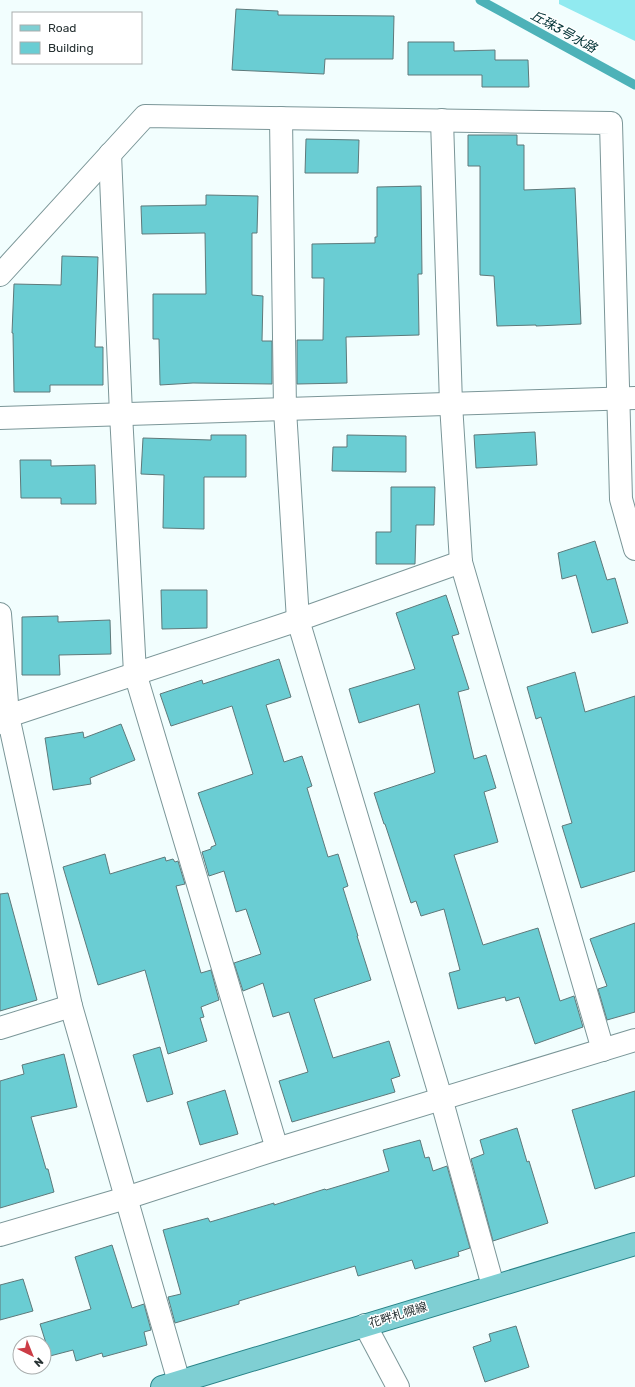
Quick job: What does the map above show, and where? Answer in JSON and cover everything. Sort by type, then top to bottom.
[{"type":"main road","name":"花畔札幌線","points":[[171,1384],[635,1244]]},
{"type":"street","points":[[0,275],[145,116],[611,123],[626,399],[621,499],[635,549]]},
{"type":"street","points":[[281,118],[284,410],[298,620],[441,1098],[493,1286]]},
{"type":"street","points":[[442,120],[451,404],[461,562],[603,1050]]},
{"type":"street","points":[[110,154],[121,414],[135,673],[277,1149]]},
{"type":"street","points":[[0,418],[626,399]]},
{"type":"street","points":[[4,719],[135,673],[298,620],[461,562]]},
{"type":"street","points":[[0,614],[4,719],[71,1006],[126,1198],[171,1384]]},
{"type":"street","points":[[0,1028],[71,1006]]},
{"type":"street","points":[[0,1235],[126,1198],[441,1098],[635,1040]]},
{"type":"street","points":[[365,1325],[398,1387]]},
{"type":"shaded area","points":[[559,0],[635,0],[635,41],[559,4]]},
{"type":"building","points":[[236,9],[278,11],[278,15],[394,16],[393,59],[325,59],[324,74],[232,70]]},
{"type":"building","points":[[408,42],[454,42],[454,51],[495,50],[495,60],[528,60],[529,87],[482,87],[482,75],[408,75]]},
{"type":"building","points":[[468,135],[517,135],[517,145],[524,145],[524,190],[575,188],[581,324],[497,326],[494,276],[480,275],[480,166],[468,166]]},
{"type":"building","points":[[306,139],[359,140],[358,173],[305,173]]},
{"type":"building","points":[[421,186],[422,274],[418,274],[419,335],[346,337],[347,383],[297,384],[297,340],[323,340],[324,278],[312,278],[312,244],[375,243],[375,237],[377,237],[377,187]]},
{"type":"building","points":[[206,195],[258,196],[257,233],[252,233],[252,295],[263,296],[262,341],[272,341],[272,384],[193,383],[160,385],[159,339],[153,339],[153,294],[206,294],[205,233],[142,234],[141,206],[206,205]]},
{"type":"building","points":[[62,256],[98,257],[95,347],[103,347],[103,385],[50,385],[50,392],[14,392],[12,333],[14,284],[61,285]]},
{"type":"building","points":[[535,432],[537,465],[476,468],[474,435]]},
{"type":"building","points":[[211,435],[246,435],[246,477],[204,477],[204,529],[163,528],[164,475],[141,474],[143,438],[211,440]]},
{"type":"building","points":[[347,435],[406,436],[406,472],[332,471],[333,447],[347,447]]},
{"type":"building","points":[[20,460],[51,460],[51,466],[95,465],[96,504],[61,504],[61,498],[21,498]]},
{"type":"building","points":[[391,487],[435,487],[434,525],[416,525],[415,564],[376,564],[376,532],[391,532]]},
{"type":"building","points":[[595,541],[607,580],[615,578],[628,623],[592,633],[576,575],[562,579],[558,553]]},
{"type":"building","points":[[161,590],[207,590],[207,628],[162,629]]},
{"type":"building","points":[[446,595],[459,634],[452,636],[469,689],[458,692],[474,759],[486,755],[496,788],[484,792],[498,842],[454,855],[483,945],[538,928],[560,1001],[574,996],[583,1027],[535,1044],[519,997],[506,1001],[505,997],[458,1009],[449,973],[460,970],[444,909],[421,916],[416,901],[411,903],[384,824],[374,793],[435,772],[419,704],[359,723],[349,689],[415,669],[396,613]]},
{"type":"building","points":[[58,616],[58,622],[110,620],[111,654],[59,655],[60,675],[22,675],[22,617]]},
{"type":"building","points":[[279,659],[291,697],[266,705],[284,762],[302,756],[312,786],[307,788],[328,857],[338,854],[348,886],[343,888],[371,980],[314,999],[333,1058],[389,1041],[400,1076],[391,1079],[395,1092],[292,1122],[279,1081],[308,1072],[289,1012],[273,1017],[263,983],[243,991],[234,963],[261,954],[246,909],[236,912],[224,871],[209,876],[202,852],[211,849],[211,847],[216,845],[198,793],[253,774],[232,706],[171,726],[160,694],[202,680],[203,684]]},
{"type":"building","points":[[575,672],[585,712],[635,696],[635,871],[581,888],[562,826],[572,823],[541,717],[536,719],[527,687]]},
{"type":"building","points":[[121,724],[135,760],[90,778],[91,784],[53,790],[45,738],[83,732],[84,738]]},
{"type":"building","points":[[105,854],[110,874],[165,857],[166,861],[173,859],[175,862],[178,861],[185,884],[176,886],[201,973],[211,970],[219,1000],[201,1007],[204,1017],[200,1018],[207,1041],[168,1054],[145,970],[98,985],[63,867]]},
{"type":"building","points":[[8,893],[37,1000],[0,1011],[0,894]]},
{"type":"building","points":[[635,923],[635,1012],[607,1020],[598,989],[607,986],[590,939]]},
{"type":"building","points":[[160,1047],[173,1094],[147,1102],[133,1055]]},
{"type":"building","points":[[64,1054],[77,1107],[31,1117],[54,1192],[0,1208],[0,1081],[24,1074],[22,1065]]},
{"type":"building","points":[[225,1090],[238,1134],[200,1145],[187,1102]]},
{"type":"building","points":[[635,1091],[635,1176],[595,1189],[572,1110]]},
{"type":"building","points":[[517,1128],[548,1223],[493,1241],[471,1159],[484,1154],[480,1140]]},
{"type":"building","points":[[420,1140],[425,1158],[429,1157],[433,1171],[447,1166],[470,1248],[458,1252],[459,1256],[415,1269],[412,1260],[358,1276],[355,1266],[239,1301],[239,1304],[175,1323],[168,1297],[181,1294],[163,1230],[208,1218],[210,1222],[389,1171],[383,1150]]},
{"type":"building","points":[[112,1245],[132,1308],[144,1304],[151,1330],[144,1332],[147,1345],[103,1357],[102,1353],[76,1361],[73,1350],[52,1355],[52,1335],[43,1335],[40,1324],[91,1309],[75,1257]]},
{"type":"building","points":[[23,1279],[33,1311],[0,1320],[0,1285]]},
{"type":"building","points":[[516,1326],[529,1367],[485,1382],[473,1347],[491,1341],[489,1334]]},
{"type":"waterway","name":"丘珠3号水路","points":[[480,0],[635,85]]}]
